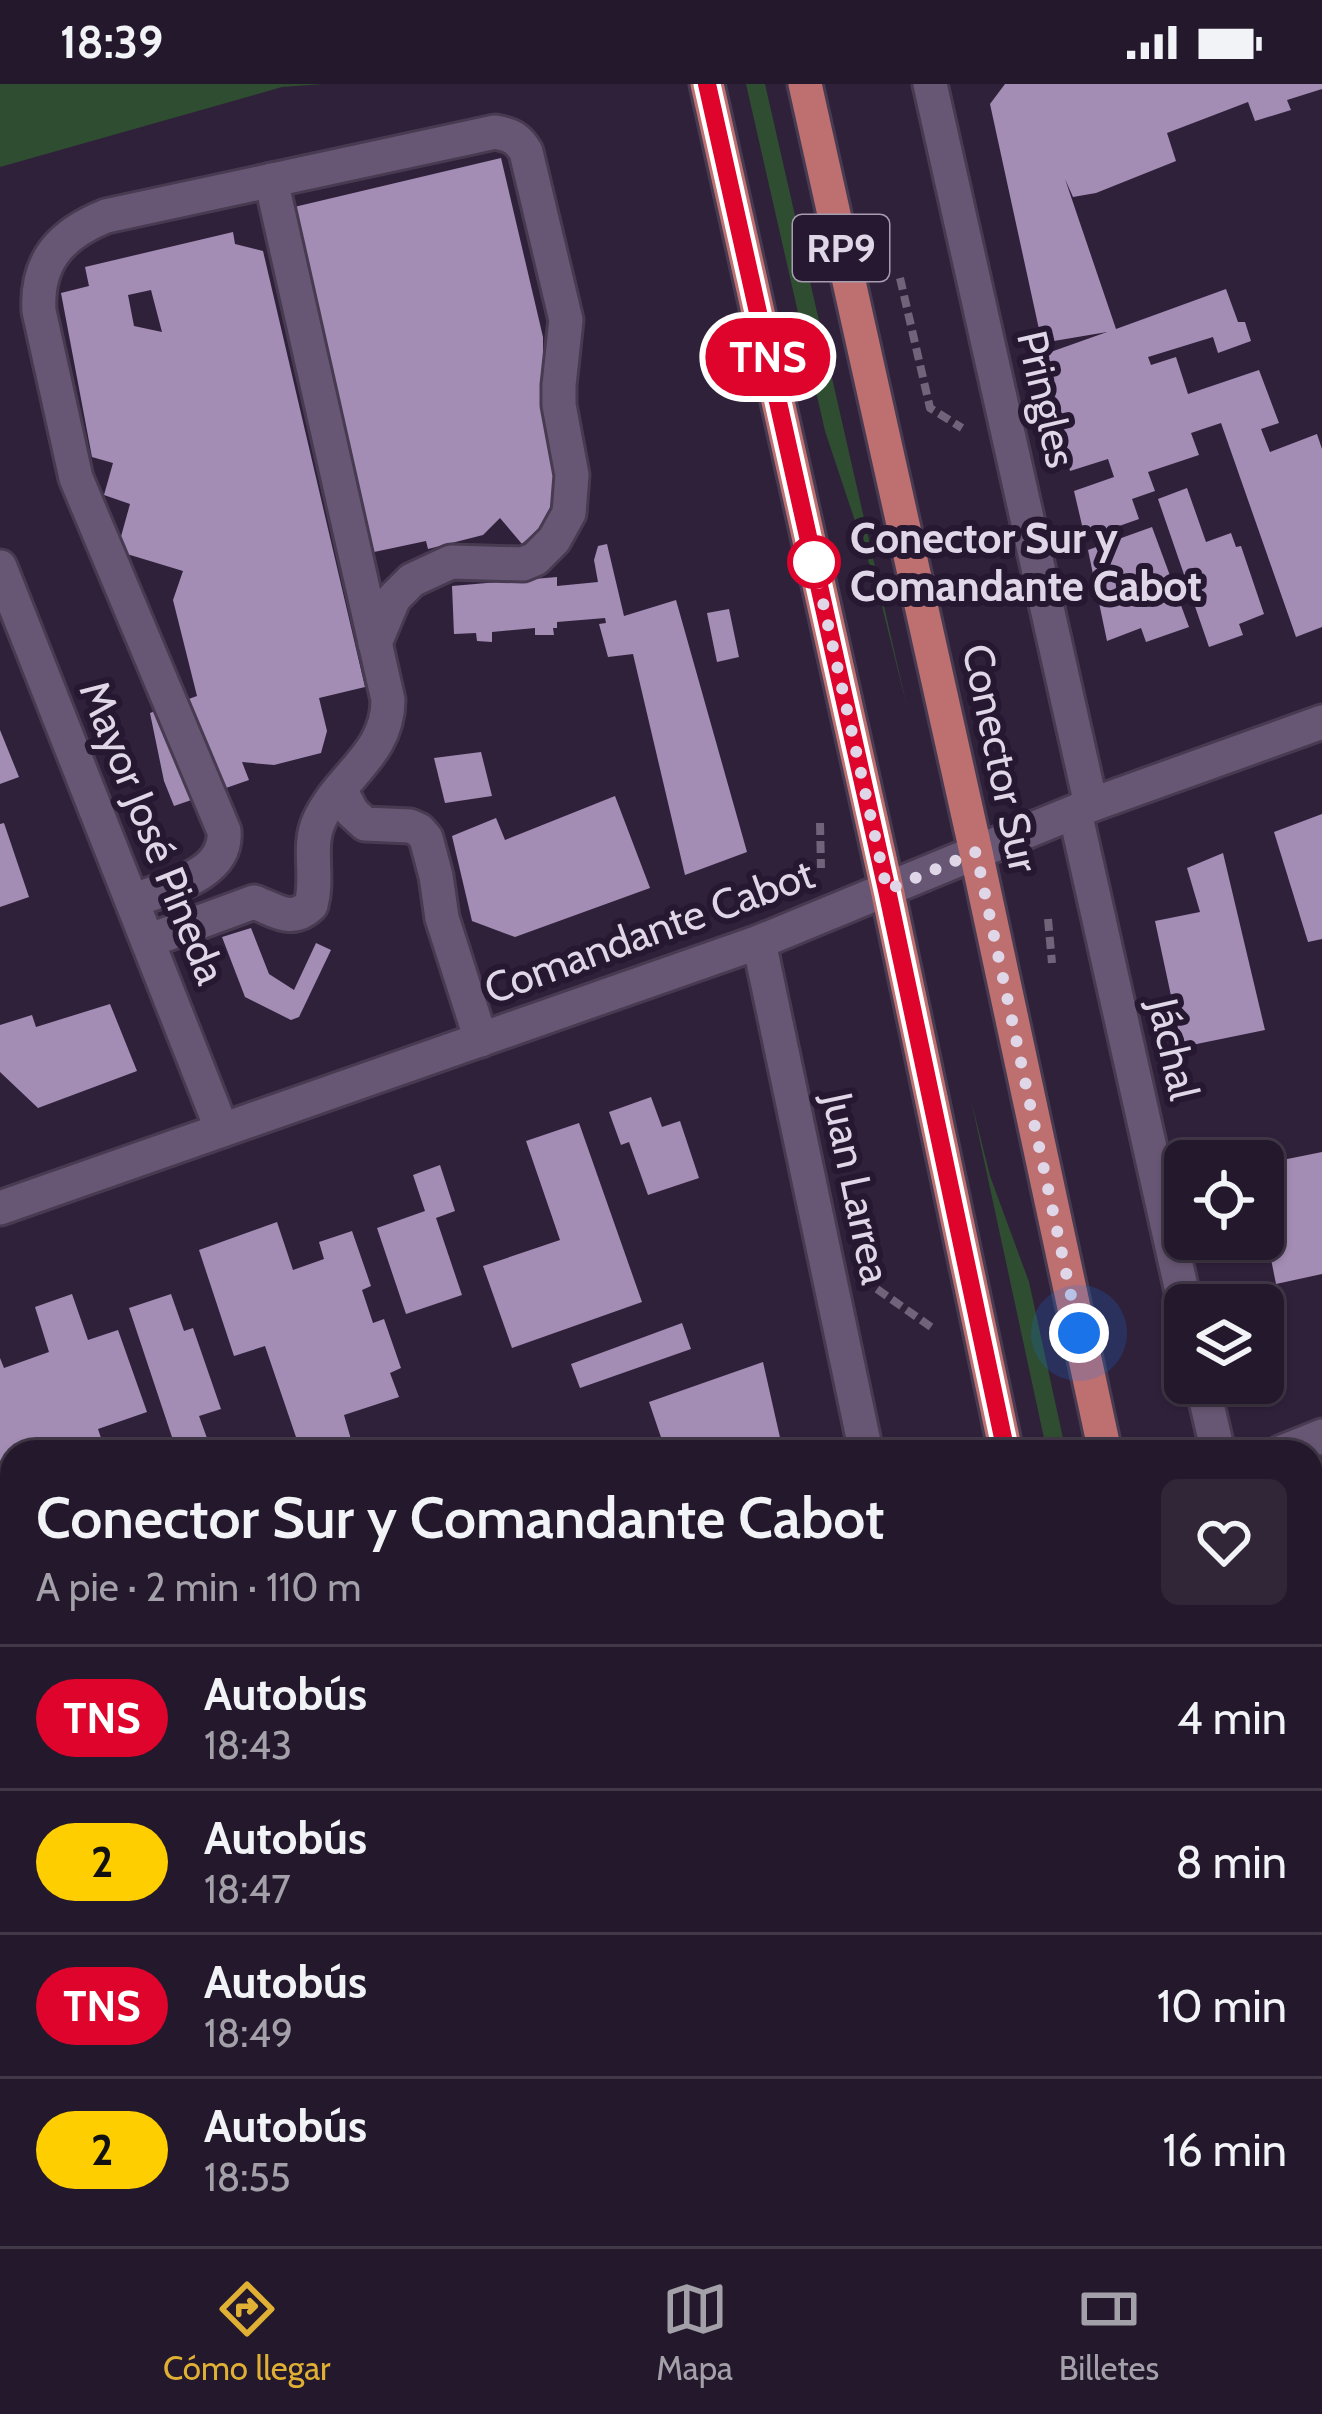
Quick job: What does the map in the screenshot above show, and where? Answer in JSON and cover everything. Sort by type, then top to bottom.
[{"type":"main road","name":"RP9","points":[[707,84],[887,890],[1003,1440]]},
{"type":"main road","name":"Conector Sur","points":[[805,84],[1102,1440]]},
{"type":"street","name":"Pringles","points":[[930,84],[1083,808]]},
{"type":"street","points":[[132,901],[206,872],[225,841],[224,830],[76,478],[39,310],[38,290],[49,260],[72,232],[106,216],[495,132],[510,134],[526,152],[566,320],[559,385],[573,488],[569,513],[536,560],[523,564],[452,562],[421,574],[394,598],[375,643]]},
{"type":"street","points":[[148,941],[254,902],[284,916],[311,905],[319,820],[385,728],[388,700],[272,180]]},
{"type":"street","name":"Mayor José Pineda","points":[[0,567],[222,1130]]},
{"type":"street","name":"Comandante Cabot","points":[[0,1208],[759,943],[1083,808],[1322,722]]},
{"type":"street","points":[[340,790],[365,824],[410,826],[426,838],[442,918],[481,1040]]},
{"type":"street","name":"Jáchal","points":[[1083,808],[1181,1284]]},
{"type":"street","name":"Juan Larrea","points":[[759,943],[863,1440]]},
{"type":"street","points":[[1207,1404],[1215,1440]]},
{"type":"path","points":[[898,269],[930,408],[977,438]]},
{"type":"path","points":[[818,810],[822,829],[820,917]]},
{"type":"path","points":[[1047,906],[1053,966]]},
{"type":"path","points":[[873,1286],[931,1327],[935,1348]]},
{"type":"green space","points":[[0,84],[323,84],[282,87],[0,167]]},
{"type":"green space","points":[[746,84],[765,84],[907,707],[878,590],[825,431]]},
{"type":"green space","points":[[971,1100],[990,1176],[1029,1282],[1063,1440],[1044,1440]]},
{"type":"building","points":[[1005,84],[1322,84],[1322,89],[1287,100],[1291,110],[1255,121],[1248,102],[1167,133],[1176,161],[1096,193],[1073,197],[1065,179],[1116,329],[1226,289],[1238,322],[1245,322],[1251,341],[1218,353],[1213,337],[1148,357],[1151,365],[1176,357],[1188,394],[1259,370],[1279,423],[1261,429],[1270,452],[1317,434],[1322,449],[1322,627],[1296,637],[1221,423],[1191,433],[1199,455],[1148,472],[1155,491],[1132,499],[1139,519],[1085,538],[1074,491],[1114,477],[1108,459],[1070,471],[1045,354],[1107,332],[1042,343],[990,104]]},
{"type":"building","points":[[501,158],[543,337],[540,393],[559,467],[547,521],[522,544],[500,518],[483,535],[428,549],[426,541],[374,552],[315,292],[304,269],[290,208]]},
{"type":"building","points":[[233,232],[235,244],[263,251],[365,687],[319,698],[327,731],[321,753],[274,765],[242,762],[249,780],[174,806],[150,713],[197,696],[173,600],[183,571],[117,551],[130,504],[104,495],[113,463],[92,457],[61,293],[89,286],[85,267]],"holes":[[[151,290],[162,332],[134,326],[128,295]]]},
{"type":"building","points":[[1187,488],[1206,542],[1231,533],[1236,547],[1241,546],[1264,614],[1239,624],[1243,635],[1209,647],[1158,499]]},
{"type":"building","points":[[1152,527],[1189,627],[1146,642],[1141,628],[1107,641],[1088,550]]},
{"type":"building","points":[[607,544],[624,616],[676,600],[747,852],[685,875],[633,654],[608,657],[599,624],[606,623],[605,618],[557,622],[554,635],[535,635],[535,628],[492,632],[492,642],[477,641],[476,633],[454,634],[452,586],[557,577],[557,586],[598,582],[594,560],[598,546]]},
{"type":"building","points":[[729,609],[739,657],[717,662],[707,613]]},
{"type":"building","points":[[0,730],[19,777],[0,784]]},
{"type":"building","points":[[481,752],[492,796],[445,803],[434,758]]},
{"type":"building","points":[[615,796],[650,888],[515,937],[472,921],[452,836],[496,818],[505,840]]},
{"type":"building","points":[[1322,814],[1322,939],[1308,942],[1274,832]]},
{"type":"building","points":[[4,823],[29,897],[0,907],[0,824]]},
{"type":"building","points":[[1223,853],[1265,1030],[1182,1047],[1155,921],[1200,912],[1187,868]]},
{"type":"building","points":[[251,928],[269,974],[294,990],[316,943],[331,950],[299,1017],[291,1020],[245,997],[222,937]]},
{"type":"building","points":[[110,1004],[137,1071],[38,1108],[0,1072],[0,1025],[32,1015],[36,1027]]},
{"type":"building","points":[[651,1097],[662,1127],[680,1121],[699,1178],[648,1195],[629,1142],[621,1145],[609,1112]]},
{"type":"building","points":[[579,1123],[642,1302],[512,1348],[483,1266],[560,1240],[526,1141]]},
{"type":"building","points":[[1322,1152],[1322,1274],[1276,1284],[1271,1260],[1284,1260],[1284,1160]]},
{"type":"building","points":[[440,1165],[455,1211],[436,1218],[462,1295],[406,1314],[377,1228],[425,1211],[413,1175]]},
{"type":"building","points":[[277,1222],[293,1270],[324,1259],[319,1242],[352,1231],[371,1286],[362,1290],[373,1323],[384,1319],[401,1368],[390,1373],[399,1397],[344,1415],[351,1440],[297,1440],[265,1346],[234,1356],[199,1250]]},
{"type":"building","points":[[72,1294],[88,1340],[118,1330],[147,1412],[98,1429],[102,1440],[0,1440],[0,1358],[4,1368],[49,1352],[35,1307]]},
{"type":"building","points":[[171,1294],[184,1331],[193,1328],[221,1409],[199,1416],[208,1440],[173,1440],[129,1308]]},
{"type":"building","points":[[682,1323],[691,1349],[580,1388],[571,1364]]},
{"type":"building","points":[[763,1362],[781,1440],[662,1440],[649,1402]]},
{"type":"bus line","name":"TNS","points":[[707,84],[887,890],[1003,1440]]},
{"type":"place","name":"Conector Sur y Comandante Cabot","points":[[814,562]]},
{"type":"route","points":[[814,562],[887,890],[976,852],[1079,1333]]}]
